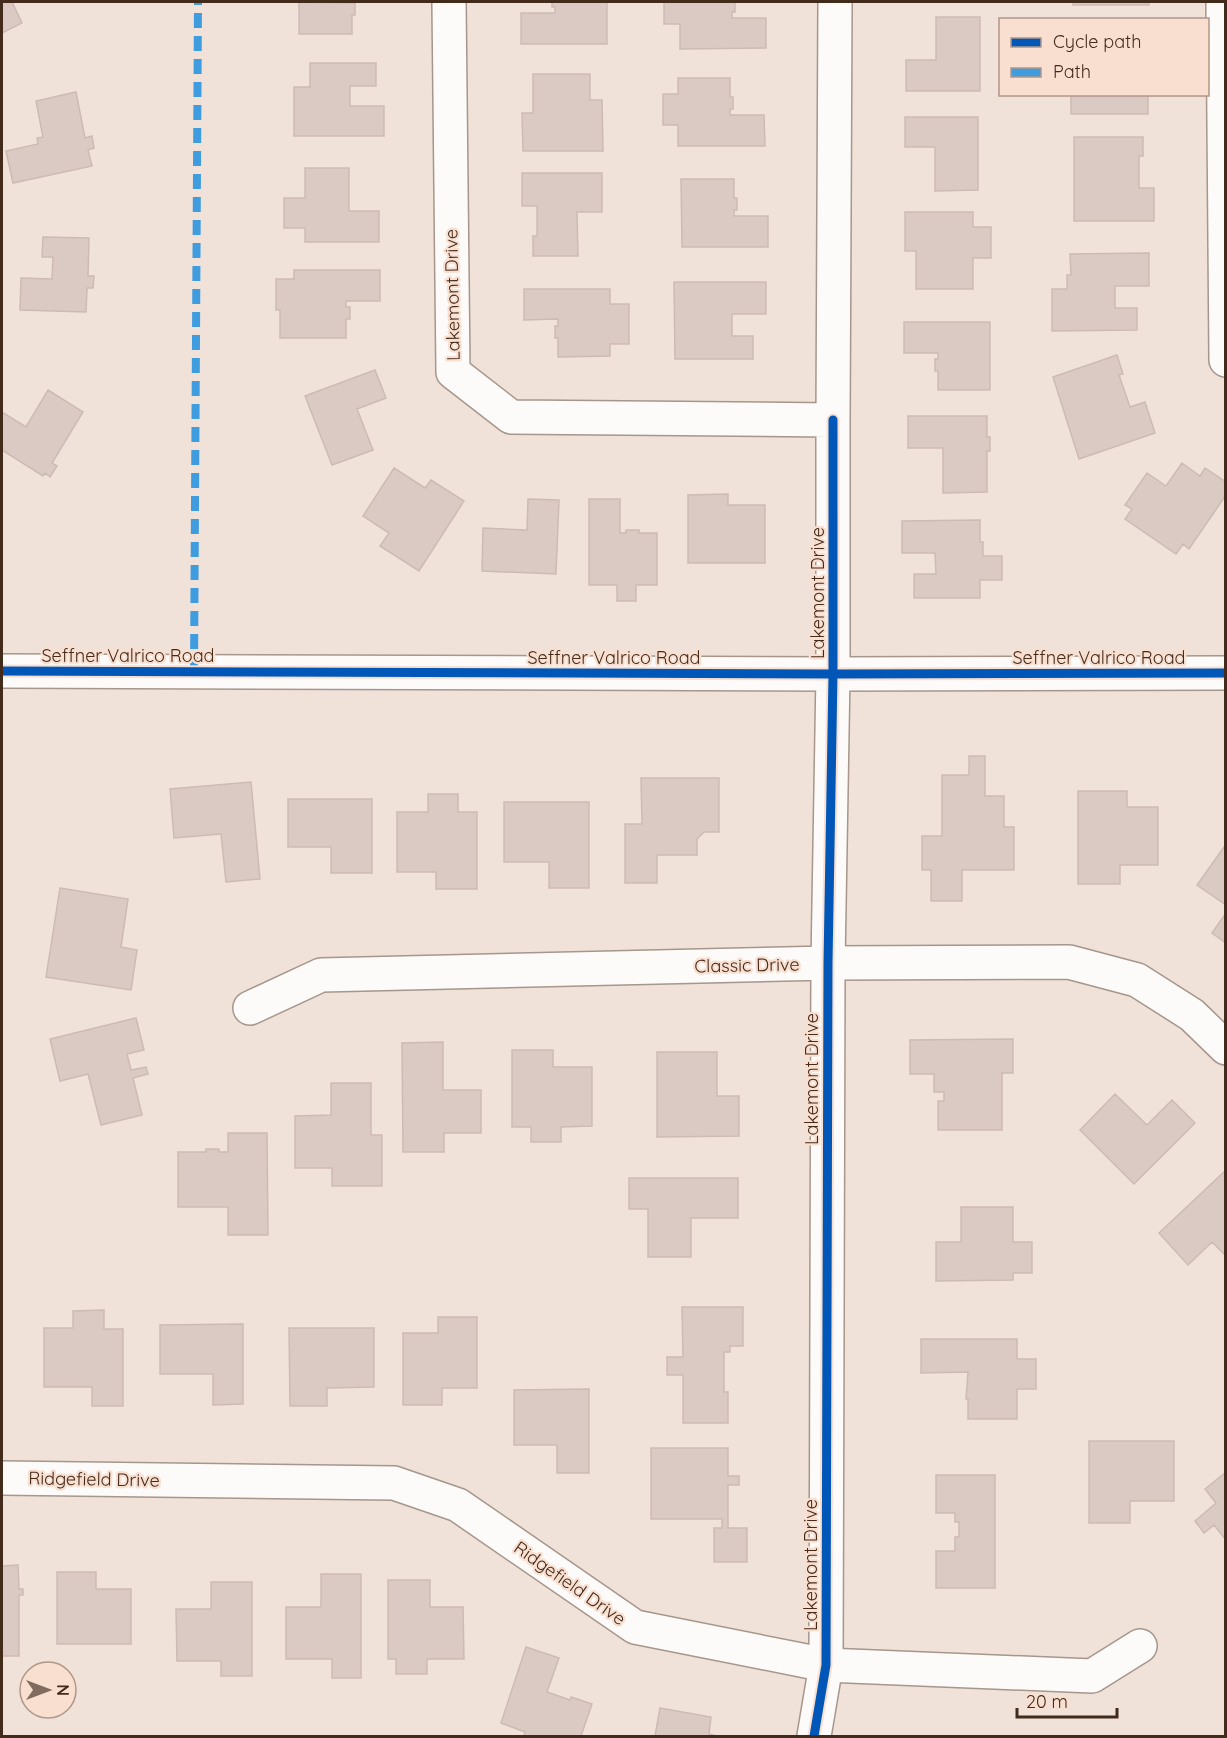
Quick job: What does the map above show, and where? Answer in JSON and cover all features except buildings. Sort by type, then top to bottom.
[{"type":"street","name":"Lakemont Drive","points":[[449,2],[453,372],[511,417],[833,420]]},
{"type":"street","name":"Lakemont Drive","points":[[814,1737],[826,1665],[835,2]]},
{"type":"street","points":[[1223,2],[1226,360]]},
{"type":"street","name":"Seffner Valrico Road","points":[[2,671],[1226,673]]},
{"type":"street","name":"Classic Drive","points":[[250,1008],[321,975],[828,963],[1069,962],[1137,980],[1192,1016],[1226,1048]]},
{"type":"street","name":"Ridgefield Drive","points":[[2,1478],[394,1483],[458,1505],[635,1628],[826,1665],[1092,1676],[1140,1646]]},
{"type":"marked path","points":[[194,672],[198,2]]},
{"type":"cycle path","points":[[814,1736],[826,1665],[828,963],[833,674],[833,420]]},
{"type":"cycle path","points":[[2,671],[1226,673]]}]
